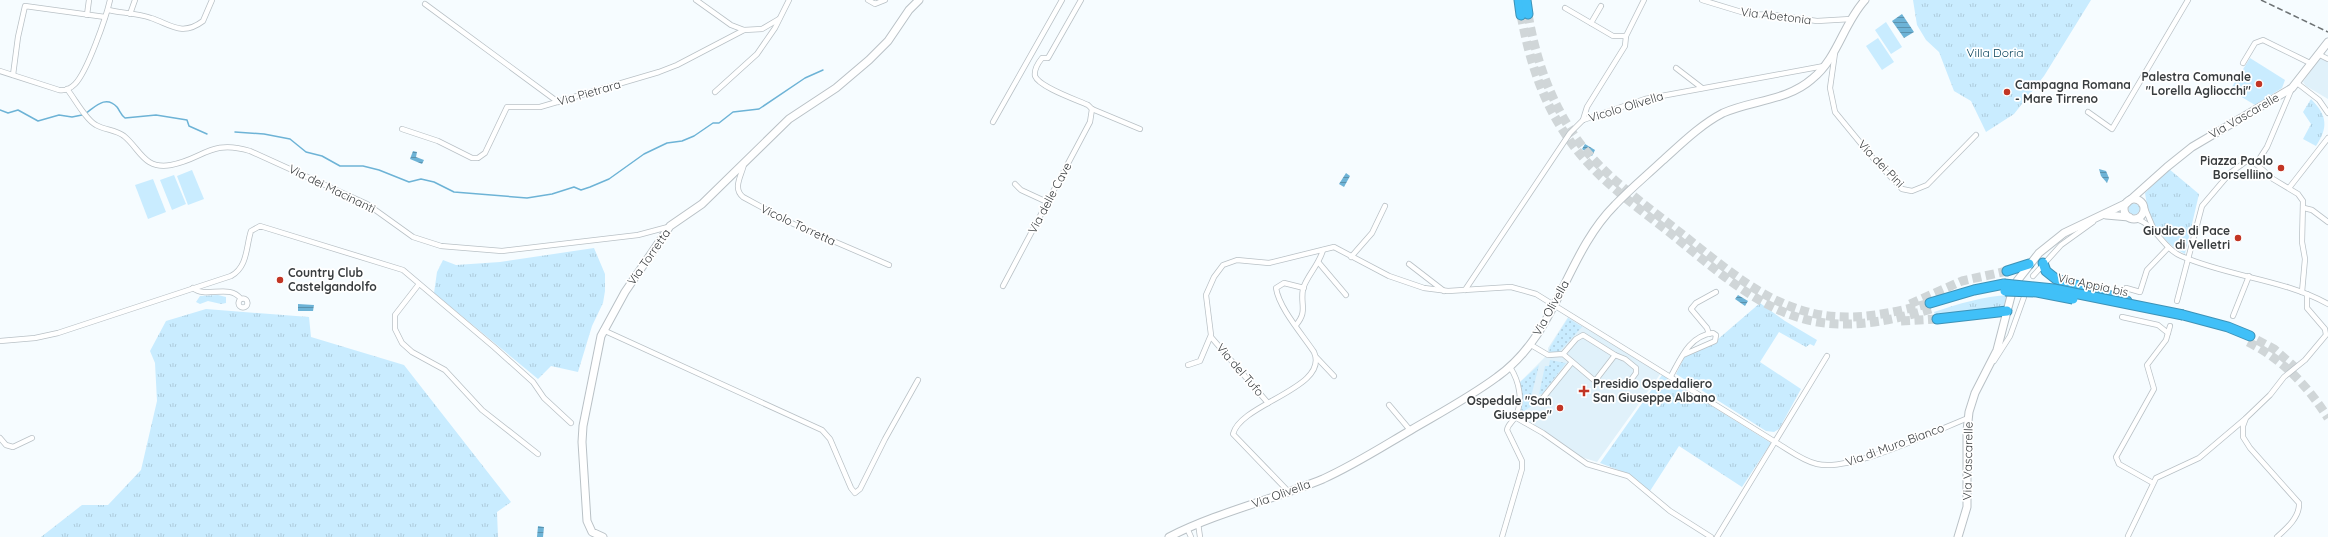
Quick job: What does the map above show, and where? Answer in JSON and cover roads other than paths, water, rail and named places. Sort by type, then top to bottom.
[{"type":"highway","points":[[1519,0],[1524,14],[1526,0]]},
{"type":"highway","points":[[2043,263],[2046,271],[2053,278],[2143,307]]},
{"type":"highway","points":[[2007,271],[2029,264]]},
{"type":"highway","name":"Via Appia bis","points":[[1931,306],[2007,290],[2054,288],[2143,307],[2249,339]]},
{"type":"highway","name":"Via Appia bis","points":[[2007,290],[2056,295],[2182,318]]},
{"type":"highway","points":[[1937,319],[2007,312]]},
{"type":"street","points":[[87,15],[89,0]]},
{"type":"street","points":[[0,71],[58,90],[67,89],[75,84],[82,74],[105,18],[110,0]]},
{"type":"street","points":[[130,14],[135,0]]},
{"type":"street","points":[[108,10],[152,18],[170,27],[185,29],[203,21],[212,0]]},
{"type":"street","points":[[696,0],[731,26],[744,30]]},
{"type":"street","points":[[715,92],[757,54],[789,0]]},
{"type":"street","points":[[868,0],[875,4],[886,0]]},
{"type":"street","name":"Via Torretta","points":[[603,537],[592,532],[587,521],[582,442],[594,364],[604,330],[629,286],[670,226],[702,204],[789,119],[836,88],[870,60],[888,40],[909,10],[919,0]]},
{"type":"street","points":[[993,122],[1062,0]]},
{"type":"street","points":[[1081,0],[1048,58],[1042,58],[1035,74],[1038,81],[1092,109],[1140,129]]},
{"type":"street","points":[[1582,120],[1587,108],[1625,46],[1626,36],[1644,0]]},
{"type":"street","name":"Via Abetonia","points":[[1702,0],[1748,14],[1775,15],[1816,21],[1851,19]]},
{"type":"street","name":"Via Olivella","points":[[1169,537],[1198,523],[1288,491],[1345,468],[1472,394],[1510,367],[1531,345],[1555,304],[1588,240],[1603,217],[1688,138],[1709,121],[1726,112],[1776,97],[1802,86],[1826,66],[1835,53],[1851,19],[1864,0]]},
{"type":"street","points":[[2088,112],[2112,129],[2188,0]]},
{"type":"street","points":[[425,4],[558,102]]},
{"type":"street","points":[[13,75],[18,37],[25,6],[105,18]]},
{"type":"street","points":[[1591,23],[1601,6]]},
{"type":"street","points":[[1565,8],[1615,37],[1626,36]]},
{"type":"street","name":"Via Pietrara","points":[[402,129],[438,140],[472,158],[478,158],[485,153],[507,107],[534,108],[672,67],[744,30],[762,29],[779,19]]},
{"type":"street","points":[[2243,63],[2255,43],[2263,40],[2312,64]]},
{"type":"street","name":"Via Vascarelle","points":[[2017,280],[2029,264],[2064,232],[2104,215],[2128,202],[2176,158],[2198,143],[2294,86],[2320,55],[2328,42]]},
{"type":"street","name":"Via dei Pini","points":[[1835,53],[1830,88],[1830,97],[1835,112],[1872,157],[1902,189],[1912,192],[1927,185],[1976,135]]},
{"type":"street","points":[[2320,55],[2328,59]]},
{"type":"street","name":"Vicolo Olivella","points":[[1465,290],[1570,133],[1582,120],[1645,99],[1826,66]]},
{"type":"street","points":[[1676,68],[1702,88]]},
{"type":"street","points":[[2256,164],[2267,147],[2294,86],[2319,100],[2328,113]]},
{"type":"street","name":"Via dei Macinanti","points":[[67,89],[96,125],[122,135],[141,157],[157,164],[173,164],[206,151],[221,147],[238,148],[255,152],[370,205],[413,237],[442,246],[502,251],[638,235],[670,226]]},
{"type":"street","name":"Via delle Cave","points":[[1003,286],[1090,122],[1092,109]]},
{"type":"street","points":[[2289,188],[2328,138]]},
{"type":"street","points":[[2177,301],[2199,212],[2205,202],[2237,167],[2248,160],[2301,196],[2304,208],[2302,242],[2305,259],[2302,292]]},
{"type":"street","name":"Vicolo Torretta","points":[[744,164],[737,187],[738,193],[742,197],[789,222],[888,265]]},
{"type":"street","name":"Via Vascarelle","points":[[2143,205],[2142,194],[2151,181]]},
{"type":"street","points":[[1016,184],[1021,190],[1048,202]]},
{"type":"street","points":[[2155,233],[2143,205],[2135,199],[2128,202],[2125,209],[2132,218],[2144,222],[2168,248],[2188,259],[2302,292],[2328,304]]},
{"type":"street","points":[[2132,218],[2142,215],[2143,205]]},
{"type":"street","points":[[1351,257],[1372,233],[1384,206]]},
{"type":"street","points":[[2304,208],[2314,211],[2328,222]]},
{"type":"street","points":[[2033,276],[2043,263],[2073,236],[2104,215]]},
{"type":"street","name":"Via Vascarelle","points":[[2104,215],[2132,218]]},
{"type":"street","points":[[0,341],[50,335],[238,272],[244,260],[250,233],[258,226],[392,265],[403,270],[531,380],[544,398],[571,423]]},
{"type":"street","name":"Via di Muro Bianco","points":[[1211,337],[1206,296],[1218,271],[1225,263],[1237,260],[1269,263],[1334,247],[1351,257],[1410,284],[1444,291],[1498,287],[1518,288],[1536,294],[1555,304],[1777,443],[1815,463],[1844,464],[1862,460],[1968,418]]},
{"type":"street","points":[[2126,288],[2140,292],[2148,270],[2168,248]]},
{"type":"street","points":[[1296,325],[1304,314],[1304,288],[1319,263],[1323,250]]},
{"type":"street","points":[[1319,263],[1346,295]]},
{"type":"street","points":[[1409,264],[1444,291]]},
{"type":"street","points":[[2233,316],[2249,276]]},
{"type":"street","points":[[1304,288],[1284,283],[1276,288],[1277,298],[1282,308],[1296,325],[1317,358],[1334,376]]},
{"type":"street","points":[[419,284],[395,315],[395,329],[402,344],[412,352],[445,370],[482,410],[538,454]]},
{"type":"street","points":[[193,288],[199,291],[222,290],[236,294],[241,299]]},
{"type":"street","name":"Via Vascarelle","points":[[1958,537],[1968,499],[1968,418],[1976,393],[1997,350],[2007,312],[2007,290]]},
{"type":"street","points":[[1709,334],[1707,328],[1691,309],[1696,302],[1716,292]]},
{"type":"street","points":[[2128,536],[2153,483],[2160,476],[2185,466],[2202,456],[2270,395],[2284,377],[2305,360],[2325,337],[2325,329],[2307,308],[2307,294]]},
{"type":"street","points":[[1991,363],[2007,343],[2024,296]]},
{"type":"street","points":[[2122,317],[2158,325],[2168,333]]},
{"type":"street","points":[[2153,483],[2119,464],[2116,457],[2154,389],[2147,366],[2166,340],[2170,326]]},
{"type":"street","points":[[604,330],[822,430],[830,437],[851,488],[855,492],[860,489],[882,444],[918,380]]},
{"type":"street","points":[[1671,376],[1687,346],[1709,334],[1716,335],[1715,340],[1683,355]]},
{"type":"street","points":[[1531,345],[1548,355],[1563,354],[1576,339],[1583,336],[1615,355],[1625,359],[1636,367],[1636,371],[1628,384]]},
{"type":"street","points":[[1188,365],[1194,365],[1200,361],[1211,337]]},
{"type":"street","name":"Via del Tufo","points":[[1211,337],[1268,403]]},
{"type":"street","points":[[1563,354],[1595,381],[1615,355]]},
{"type":"street","points":[[1717,537],[1777,443],[1827,356]]},
{"type":"street","name":"Via del Tufo","points":[[1288,491],[1233,434],[1236,428],[1246,418],[1308,378],[1315,369],[1317,358]]},
{"type":"street","points":[[1542,399],[1572,362]]},
{"type":"street","points":[[1502,537],[1522,472],[1522,461],[1507,430],[1515,417],[1520,395],[1515,376],[1510,367]]},
{"type":"street","points":[[1389,405],[1410,430]]},
{"type":"street","points":[[1515,417],[1587,464],[1628,476],[1670,511],[1711,537]]},
{"type":"street","points":[[2246,418],[2243,433],[2246,442],[2269,472],[2295,497],[2299,503],[2299,510],[2294,519],[2277,537]]},
{"type":"street","points":[[0,438],[8,446],[13,447],[32,438]]},
{"type":"street","points":[[1198,523],[1200,537]]},
{"type":"street","points":[[1187,528],[1190,537]]},
{"type":"water","points":[[1902,14],[1914,32],[1904,38],[1892,21]]},
{"type":"water","points":[[1585,144],[1595,150],[1592,156],[1582,149]]},
{"type":"water","points":[[413,151],[417,152],[416,157],[424,160],[422,164],[410,159]]},
{"type":"water","points":[[2099,169],[2106,171],[2109,178],[2107,183],[2101,176]]},
{"type":"water","points":[[1346,173],[1350,176],[1344,187],[1339,184]]},
{"type":"water","points":[[1738,295],[1748,301],[1745,306],[1735,299]]},
{"type":"water","points":[[298,304],[314,305],[313,311],[298,311]]},
{"type":"water","points":[[538,526],[544,527],[543,537],[537,537]]},
{"type":"waterway","points":[[235,132],[264,134],[290,139],[306,152],[322,156],[340,166],[363,166],[379,170],[409,182],[421,179],[434,182],[454,192],[527,198],[552,194],[574,187],[581,190],[609,179],[644,154],[667,143],[682,141],[694,136],[713,123],[719,123],[733,112],[759,109],[805,78],[823,70]]},
{"type":"waterway","points":[[86,113],[101,103],[109,102],[117,107],[125,118],[156,115],[187,120],[189,126],[207,134]]},
{"type":"waterway","points":[[0,110],[8,113],[18,110],[38,121],[59,115],[72,117],[82,115]]},
{"type":"tunnel","points":[[1528,14],[1534,43],[1547,84],[1567,124],[1578,140],[1603,169],[1632,195],[1739,278],[1772,298],[1790,306],[1808,312],[1838,317],[1884,314],[1930,303]]},
{"type":"tunnel","points":[[1521,15],[1532,62],[1543,92],[1557,121],[1576,149],[1613,188],[1739,287],[1757,299],[1797,317],[1832,324],[1889,320],[1931,309]]},
{"type":"tunnel","points":[[1910,304],[1962,281],[2007,271]]},
{"type":"tunnel","points":[[1901,321],[1937,319]]},
{"type":"tunnel","points":[[2257,340],[2274,349],[2298,370]]},
{"type":"tunnel","points":[[2248,342],[2272,356],[2293,374],[2320,406],[2328,418]]},
{"type":"railway","points":[[2261,0],[2328,32]]},
{"type":"place","name":"Palestra Comunale \"Lorella Agliocchi\"","points":[[2259,84]]},
{"type":"place","name":"Campagna Romana - Mare Tirreno","points":[[2007,92]]},
{"type":"place","name":"Piazza Paolo Borselliino","points":[[2281,168]]},
{"type":"place","name":"Giudice di Pace di Velletri","points":[[2238,238]]},
{"type":"place","name":"Country Club Castelgandolfo","points":[[280,280]]},
{"type":"place","name":"Presidio Ospedaliero San Giuseppe Albano","points":[[1584,391]]},
{"type":"place","name":"Ospedale \"San Giuseppe\"","points":[[1560,408]]},
{"type":"park label","name":"Villa Doria","points":[[1995,53]]}]
